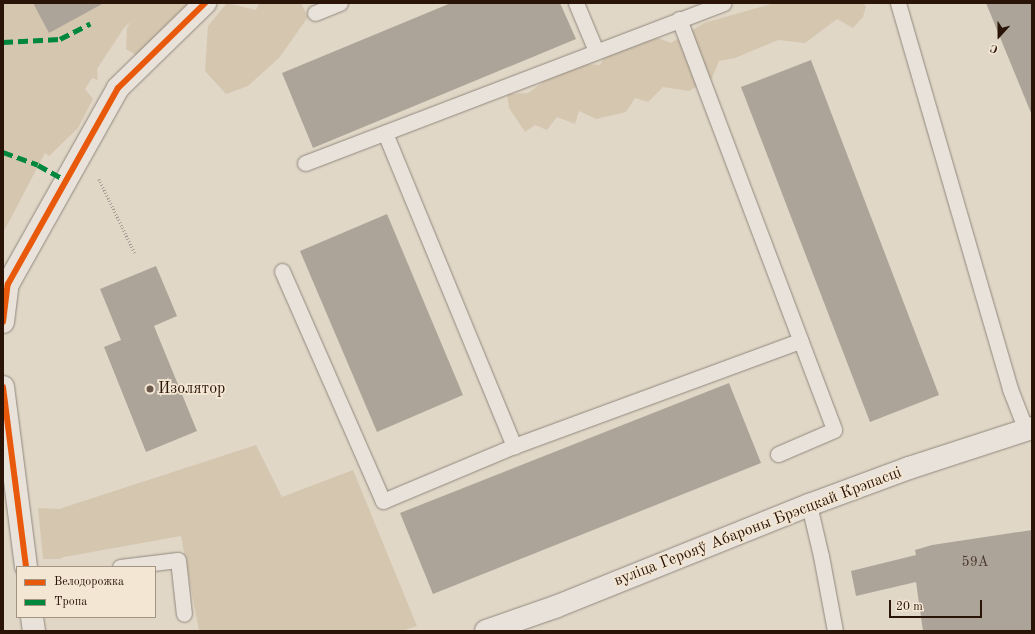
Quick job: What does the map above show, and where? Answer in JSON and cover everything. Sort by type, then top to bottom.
[{"type":"street","points":[[3,322],[8,284],[118,88],[205,3]]},
{"type":"street","points":[[3,387],[26,566]]},
{"type":"street","name":"вуліца Герояў Абароны Брэсцкай Крэпасці","points":[[486,631],[555,607],[808,506],[909,468],[1029,429]]},
{"type":"street","points":[[32,618],[34,631]]},
{"type":"lane","points":[[315,13],[340,3]]},
{"type":"lane","points":[[576,3],[596,50]]},
{"type":"lane","points":[[305,163],[596,50],[723,3]]},
{"type":"lane","points":[[898,3],[1010,389],[1029,429]]},
{"type":"lane","points":[[679,19],[834,430],[778,454]]},
{"type":"lane","points":[[385,133],[514,446]]},
{"type":"lane","points":[[282,271],[383,501],[514,446],[800,341]]},
{"type":"lane","points":[[808,506],[821,556],[835,631]]},
{"type":"lane","points":[[128,566],[178,560],[184,614]]},
{"type":"path","points":[[76,161],[92,164],[136,253]]},
{"type":"shaded area","points":[[3,3],[190,3],[136,55],[126,49],[127,28],[130,22],[124,28],[97,69],[98,80],[92,78],[85,89],[93,99],[78,128],[49,156],[45,153],[3,233]]},
{"type":"shaded area","points":[[227,3],[256,10],[259,3],[301,3],[308,17],[279,58],[248,86],[226,94],[205,71],[208,26]]},
{"type":"shaded area","points":[[775,3],[862,3],[866,6],[863,17],[853,28],[837,19],[805,43],[778,40],[735,58],[719,61],[712,78],[689,91],[663,87],[648,102],[635,98],[626,112],[596,119],[579,111],[575,124],[557,117],[547,130],[535,125],[525,132],[509,108],[507,94],[528,93],[546,80],[586,64],[600,65],[606,53],[658,38],[671,43],[704,23]]},
{"type":"shaded area","points":[[256,445],[282,497],[353,470],[417,626],[402,631],[199,631],[181,536],[64,557],[60,559],[43,559],[38,508],[59,509]]},
{"type":"building","points":[[33,3],[104,3],[49,33]]},
{"type":"building","points":[[451,3],[560,3],[576,39],[313,148],[282,73]]},
{"type":"building","points":[[986,3],[1032,3],[1032,113],[1031,113]]},
{"type":"building","points":[[811,60],[939,395],[870,422],[741,87]]},
{"type":"building","points":[[387,214],[463,395],[377,432],[300,251]]},
{"type":"building","name":"Изолятор","points":[[156,266],[177,316],[154,326],[197,431],[146,452],[104,347],[121,340],[100,289]]},
{"type":"building","points":[[729,383],[761,463],[433,594],[400,513]]},
{"type":"building","points":[[1032,530],[1032,631],[923,631],[916,582],[856,596],[851,571],[916,555],[915,550],[932,545]]},
{"type":"marked path","points":[[3,42],[60,39],[90,24]]},
{"type":"marked path","points":[[3,152],[38,165],[65,180]]},
{"type":"cycle path","points":[[3,322],[8,284],[118,88],[205,3]]},
{"type":"cycle path","points":[[3,387],[26,566]]},
{"type":"place","name":"Изолятор","points":[[150,389]]}]
